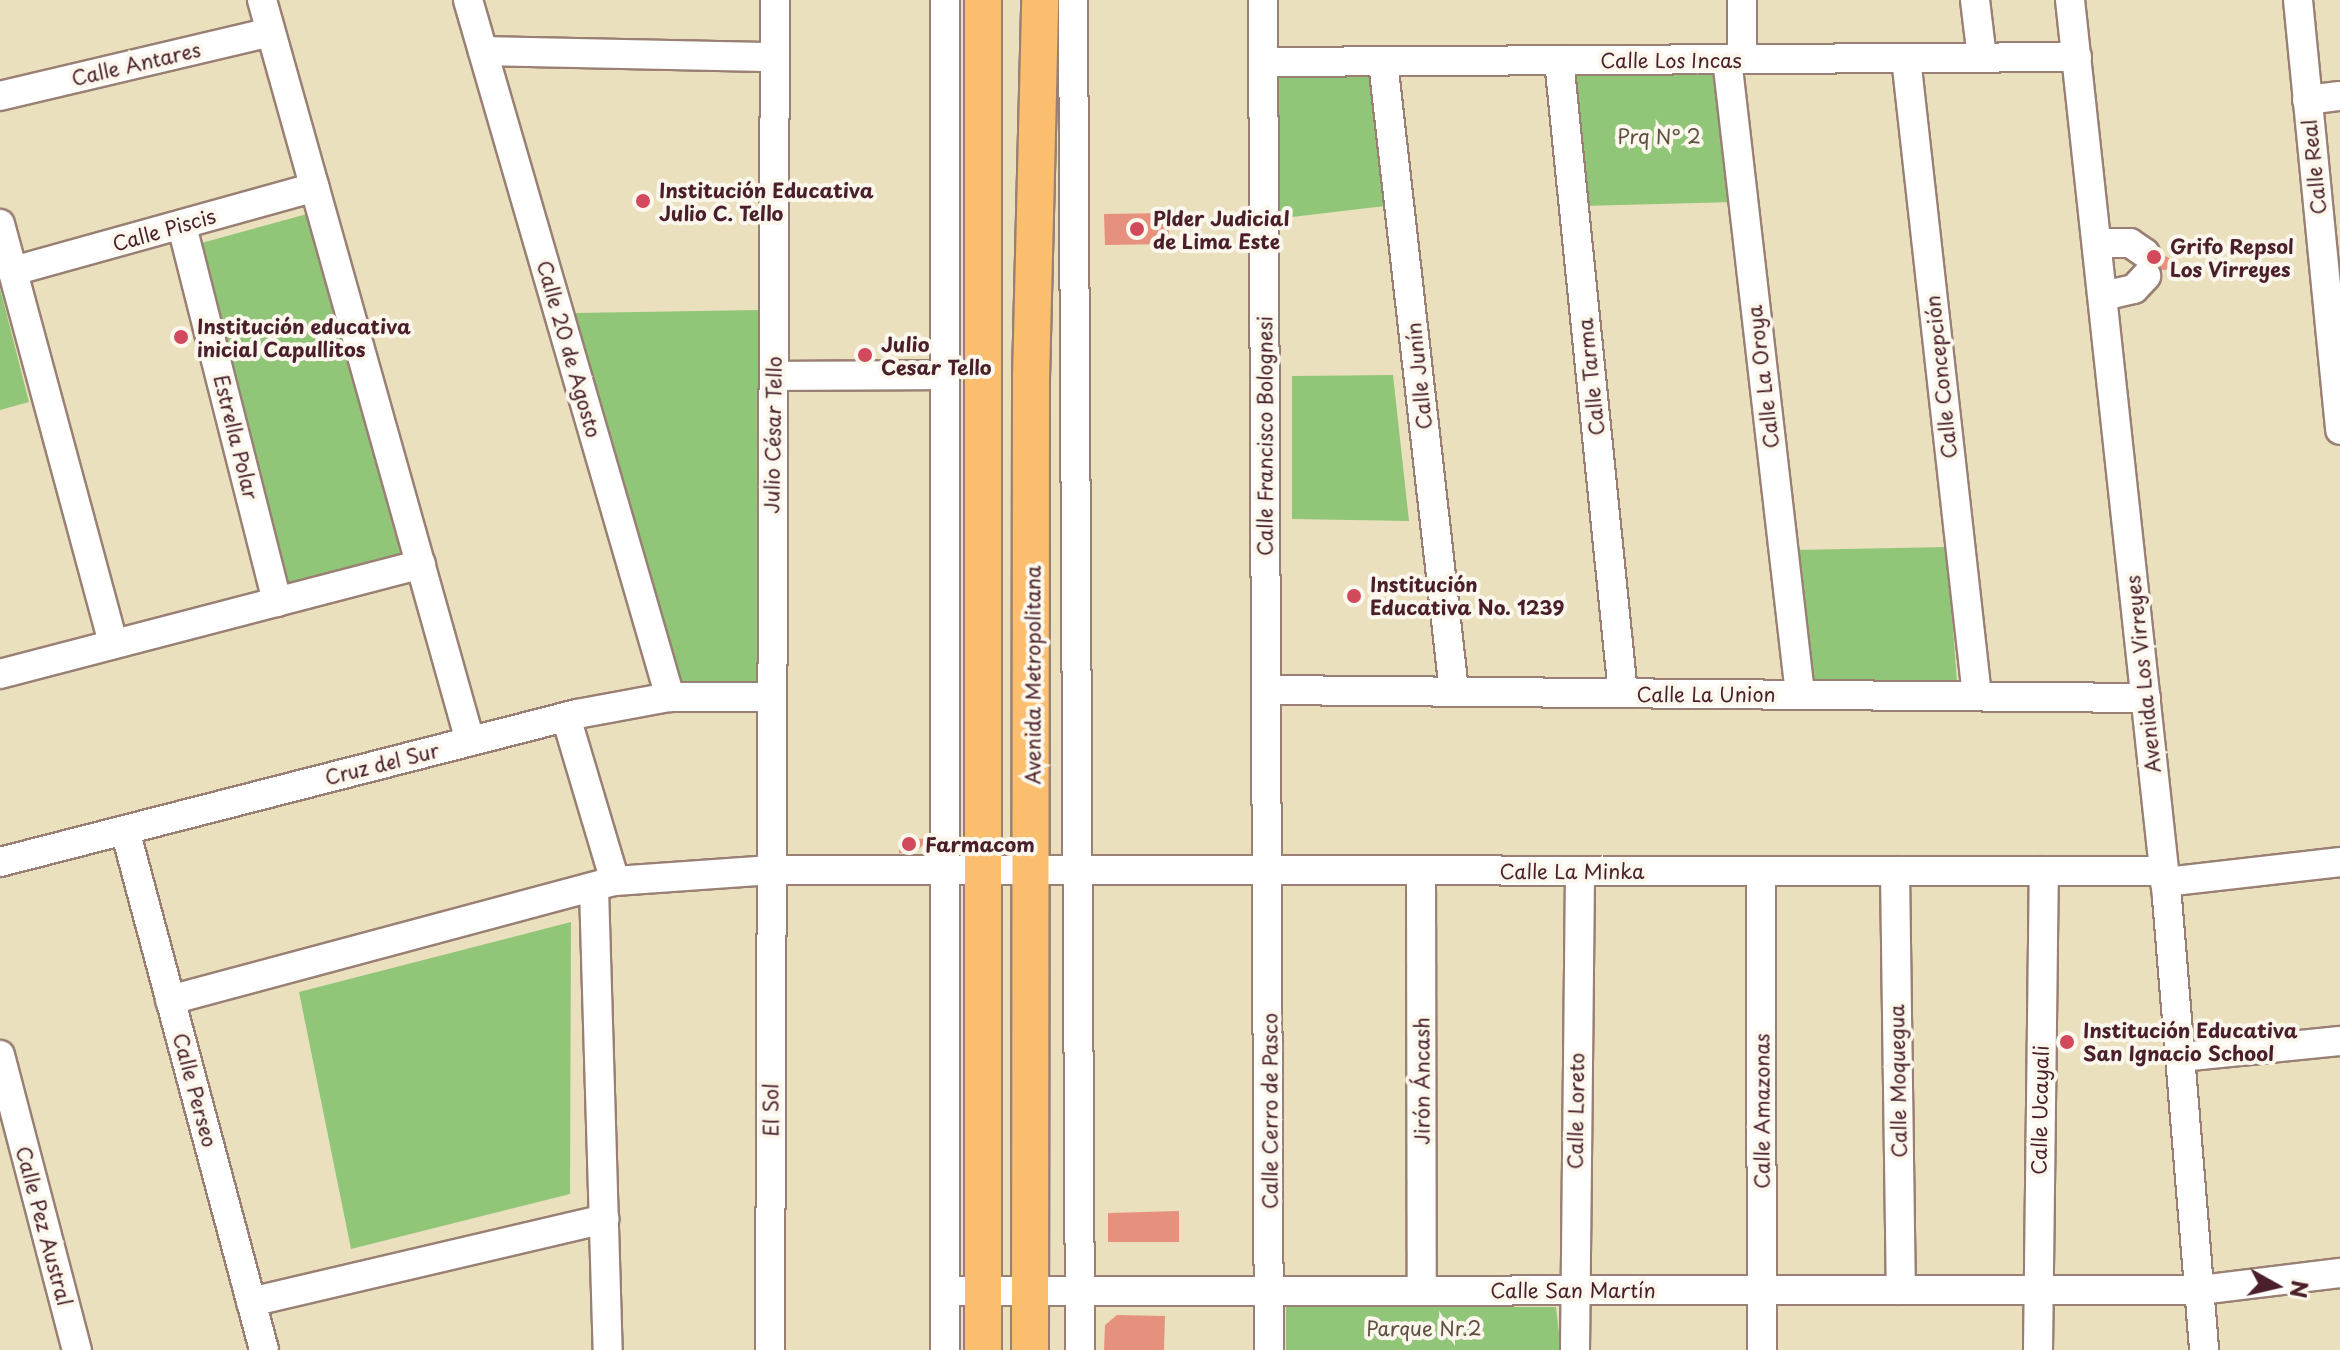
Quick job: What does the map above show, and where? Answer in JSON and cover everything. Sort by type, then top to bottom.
[{"type":"main road","points":[[983,0],[983,1350]]},
{"type":"main road","name":"Avenida Metropolitana","points":[[1030,1350],[1040,0]]},
{"type":"street","points":[[262,0],[470,741]]},
{"type":"street","name":"Calle 20 de Agosto","points":[[468,0],[670,697]]},
{"type":"street","name":"Julio César Tello","points":[[772,870],[769,697],[775,0]]},
{"type":"street","points":[[945,0],[942,871],[945,1350]]},
{"type":"street","points":[[1073,0],[1080,1350]]},
{"type":"street","name":"Calle Francisco Bolognesi","points":[[1263,0],[1266,690],[1271,872]]},
{"type":"street","name":"Calle La Oroya","points":[[1742,0],[1734,59],[1800,694]]},
{"type":"street","points":[[1975,0],[1982,58]]},
{"type":"street","name":"Avenida Los Virreyes","points":[[2070,0],[2182,1057],[2204,1350]]},
{"type":"street","name":"Calle Real","points":[[2298,0],[2340,430]]},
{"type":"street","name":"Calle Antares","points":[[0,96],[271,32]]},
{"type":"street","points":[[483,51],[775,57]]},
{"type":"street","name":"Calle Los Incas","points":[[1264,62],[2077,57]]},
{"type":"street","name":"Calle Concepción","points":[[1906,58],[1977,696]]},
{"type":"street","name":"Calle Tarma","points":[[1559,60],[1623,693]]},
{"type":"street","name":"Calle Junín","points":[[1383,62],[1454,691]]},
{"type":"street","points":[[2307,100],[2340,96]]},
{"type":"street","name":"Calle Piscis","points":[[13,271],[315,187]]},
{"type":"street","points":[[0,224],[113,644]]},
{"type":"street","name":"Estrella Polar","points":[[182,226],[277,602]]},
{"type":"street","points":[[2097,243],[2130,243],[2145,264],[2134,289],[2103,296]]},
{"type":"street","points":[[774,376],[944,375]]},
{"type":"street","points":[[0,674],[421,564]]},
{"type":"street","name":"Calle La Union","points":[[1266,690],[2146,698]]},
{"type":"street","name":"Cruz del Sur","points":[[0,862],[566,717],[670,697],[769,697]]},
{"type":"street","points":[[566,717],[605,885],[604,1219],[608,1350]]},
{"type":"street","name":"Calle Perseo","points":[[125,830],[264,1350]]},
{"type":"street","name":"Calle La Minka","points":[[170,1000],[605,885],[772,870],[2044,871],[2164,876],[2340,862]]},
{"type":"street","name":"El Sol","points":[[770,1350],[772,870]]},
{"type":"street","name":"Jirón Áncash","points":[[1421,871],[1422,1291]]},
{"type":"street","name":"Calle Loreto","points":[[1575,1350],[1580,871]]},
{"type":"street","name":"Calle Amazonas","points":[[1761,871],[1762,1350]]},
{"type":"street","name":"Calle Moquegua","points":[[1895,871],[1901,1290]]},
{"type":"street","name":"Calle Ucayali","points":[[2038,1350],[2044,871]]},
{"type":"street","name":"Calle Cerro de Pasco","points":[[1269,1350],[1271,872]]},
{"type":"street","points":[[2182,1057],[2340,1041]]},
{"type":"street","name":"Calle Pez Austral","points":[[0,1055],[77,1350]]},
{"type":"street","points":[[251,1302],[604,1219]]},
{"type":"street","name":"Calle San Martín","points":[[945,1291],[2201,1290],[2340,1273]]},
{"type":"green space","name":"Prq N° 2","points":[[1720,70],[1736,202],[1582,206],[1568,71]]},
{"type":"green space","points":[[1364,71],[1372,79],[1385,206],[1275,219],[1272,74]]},
{"type":"green space","points":[[307,214],[405,554],[286,583],[198,244]]},
{"type":"green space","points":[[0,288],[29,402],[0,410]]},
{"type":"green space","points":[[759,310],[758,679],[747,688],[681,689],[568,319],[576,313]]},
{"type":"green space","points":[[1393,375],[1409,521],[1292,519],[1292,376]]},
{"type":"green space","points":[[1947,547],[1957,682],[1807,681],[1794,550]]},
{"type":"green space","points":[[571,922],[570,1194],[351,1249],[299,992]]},
{"type":"green space","name":"Parque Nr.2","points":[[1286,1306],[1556,1307],[1561,1350],[1286,1350]]},
{"type":"building","name":"Plder Judicial de Lima Este","points":[[1169,213],[1169,244],[1105,245],[1104,214]]},
{"type":"building","points":[[2164,256],[2171,263],[2164,270],[2157,263]]},
{"type":"building","name":"Farmacom","points":[[899,838],[928,840],[915,853],[899,853]]},
{"type":"building","points":[[1179,1211],[1179,1242],[1108,1242],[1108,1213]]},
{"type":"building","points":[[1117,1315],[1165,1316],[1164,1350],[1104,1350],[1105,1325]]},
{"type":"place","name":"Institución Educativa Julio C. Tello","points":[[643,201]]},
{"type":"place","name":"Plder Judicial de Lima Este","points":[[1137,229]]},
{"type":"place","name":"Grifo Repsol Los Virreyes","points":[[2154,257]]},
{"type":"place","name":"Institución educativa inicial Capullitos","points":[[181,337]]},
{"type":"place","name":"Julio Cesar Tello","points":[[865,355]]},
{"type":"place","name":"Institución Educativa No. 1239","points":[[1354,596]]},
{"type":"place","name":"Farmacom","points":[[909,844]]},
{"type":"place","name":"Institución Educativa San Ignacio School","points":[[2067,1042]]}]
